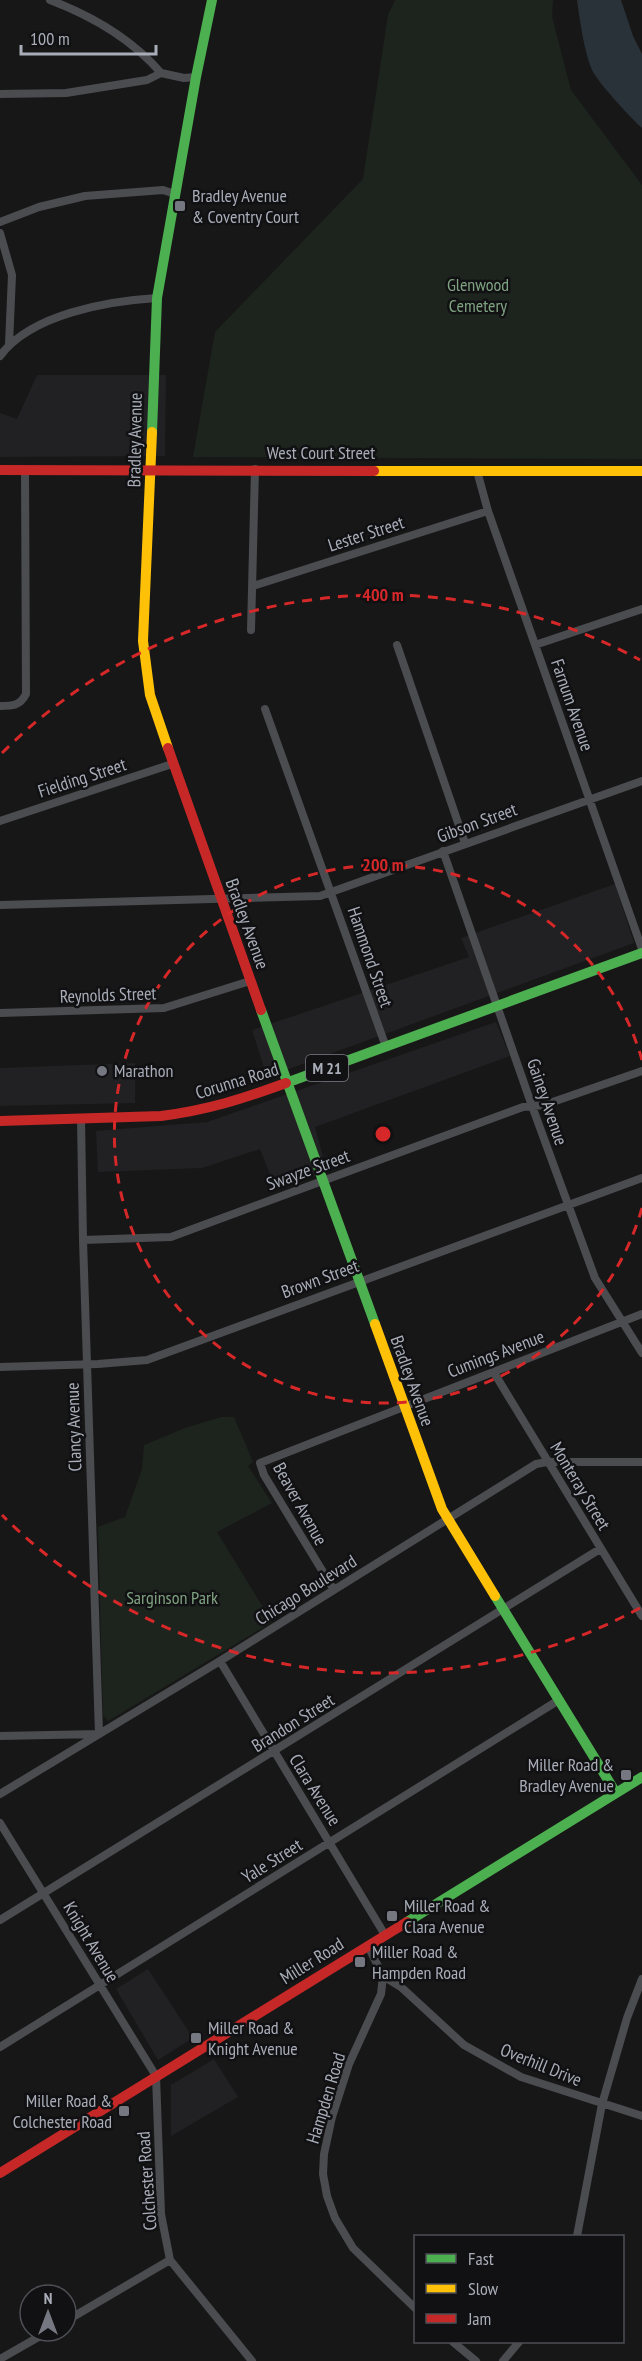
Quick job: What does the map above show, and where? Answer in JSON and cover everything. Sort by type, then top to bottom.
[{"type":"street","points":[[50,0],[95,19],[127,41],[161,73],[184,78],[196,77]]},
{"type":"street","name":"Bradley Avenue","points":[[212,0],[157,298],[153,347],[151,469],[143,641],[145,668],[153,706],[321,1181],[442,1509],[616,1793]]},
{"type":"street","points":[[0,94],[66,93],[147,80],[161,73]]},
{"type":"street","points":[[0,222],[39,207],[85,196],[163,190],[175,194]]},
{"type":"street","points":[[0,233],[12,275],[9,344]]},
{"type":"street","points":[[0,356],[9,344],[26,332],[63,316],[84,309],[157,298]]},
{"type":"street","name":"West Court Street","points":[[0,470],[642,471]]},
{"type":"street","points":[[0,706],[16,705],[22,702],[26,694],[25,470]]},
{"type":"street","points":[[251,630],[255,470]]},
{"type":"street","name":"Farnum Avenue","points":[[477,471],[488,511],[642,951]]},
{"type":"street","name":"Lester Street","points":[[253,586],[488,511]]},
{"type":"street","points":[[535,645],[642,609]]},
{"type":"street","points":[[397,645],[465,843]]},
{"type":"street","name":"Hammond Street","points":[[265,709],[386,1047]]},
{"type":"street","name":"Fielding Street","points":[[0,821],[172,764]]},
{"type":"street","name":"Gibson Street","points":[[0,905],[320,896],[642,781]]},
{"type":"street","name":"Gainey Avenue","points":[[444,851],[532,1106],[595,1278],[642,1353]]},
{"type":"street","name":"Corunna Road","points":[[0,1121],[185,1113],[228,1104],[499,1006],[642,951]]},
{"type":"street","name":"Reynolds Street","points":[[0,1013],[164,1008],[250,981]]},
{"type":"street","name":"Swayze Street","points":[[82,1240],[171,1237],[523,1107],[544,1105],[642,1071]]},
{"type":"street","name":"Clancy Avenue","points":[[81,1119],[82,1240],[99,1734]]},
{"type":"street","name":"Brown Street","points":[[0,1367],[147,1360],[642,1178]]},
{"type":"street","name":"Cumings Avenue","points":[[260,1463],[642,1314]]},
{"type":"street","name":"Monteray Street","points":[[494,1371],[642,1616]]},
{"type":"street","name":"Chicago Boulevard","points":[[0,1794],[220,1661],[536,1464],[642,1462]]},
{"type":"street","name":"Beaver Avenue","points":[[260,1463],[264,1475],[333,1590]]},
{"type":"street","name":"Brandon Street","points":[[0,1920],[600,1549]]},
{"type":"street","name":"Clara Avenue","points":[[220,1661],[385,1935]]},
{"type":"street","name":"Yale Street","points":[[0,2047],[559,1700]]},
{"type":"street","points":[[0,1736],[99,1734]]},
{"type":"street","name":"Miller Road","points":[[0,2173],[642,1777]]},
{"type":"street","name":"Knight Avenue","points":[[0,1823],[156,2076]]},
{"type":"street","name":"Overhill Drive","points":[[368,1946],[383,1976],[401,1987],[464,2045],[492,2062],[544,2086],[642,2116]]},
{"type":"street","name":"Hampden Road","points":[[383,1976],[381,1994],[350,2064],[332,2116],[324,2154],[323,2174],[327,2196],[335,2218],[353,2248],[414,2307]]},
{"type":"street","points":[[577,2235],[602,2104],[627,2018],[642,1979]]},
{"type":"street","name":"Colchester Road","points":[[156,2076],[160,2214],[170,2260],[252,2361]]},
{"type":"street","points":[[78,2314],[170,2260]]},
{"type":"street","points":[[5,2359],[30,2343]]},
{"type":"street","points":[[454,2343],[476,2361]]},
{"type":"street","points":[[503,2361],[518,2343]]},
{"type":"shaded area","points":[[577,0],[621,0],[633,36],[642,54],[642,128],[608,92],[592,70]]},
{"type":"shaded area","points":[[37,375],[166,375],[165,456],[0,457],[0,413],[17,419]]},
{"type":"shaded area","points":[[615,884],[634,943],[267,1077],[252,1030],[469,957],[461,938]]},
{"type":"shaded area","points":[[496,1022],[510,1056],[315,1127],[327,1171],[276,1189],[260,1149],[202,1168],[98,1172],[96,1131],[207,1122]]},
{"type":"shaded area","points":[[135,1063],[135,1103],[0,1106],[0,1068]]},
{"type":"shaded area","points":[[148,1969],[193,2038],[158,2060],[116,1989]]},
{"type":"shaded area","points":[[214,2059],[238,2097],[171,2136],[171,2085]]},
{"type":"green space","name":"Glenwood Cemetery","points":[[395,0],[553,0],[552,17],[571,90],[642,185],[642,459],[193,457],[215,332],[363,179],[388,15]]},
{"type":"green space","name":"Sarginson Park","points":[[221,1417],[234,1417],[253,1462],[248,1466],[272,1503],[217,1532],[272,1622],[108,1721],[103,1715],[98,1527],[125,1517],[142,1469],[144,1445],[185,1428]]},
{"type":"traffic: fast","points":[[152,432],[157,298],[212,0]]},
{"type":"traffic: fast","points":[[286,1083],[642,953]]},
{"type":"traffic: fast","points":[[261,1010],[375,1324]]},
{"type":"traffic: fast","points":[[495,1596],[616,1793]]},
{"type":"traffic: fast","points":[[407,1922],[642,1777]]},
{"type":"traffic: slow","points":[[152,432],[143,641],[150,695],[168,748]]},
{"type":"traffic: slow","points":[[374,471],[642,471]]},
{"type":"traffic: slow","points":[[375,1324],[442,1509],[495,1596]]},
{"type":"traffic: jam","points":[[0,470],[374,471]]},
{"type":"traffic: jam","points":[[168,748],[261,1010]]},
{"type":"traffic: jam","points":[[0,1121],[161,1116],[225,1103],[286,1083]]},
{"type":"traffic: jam","points":[[0,2173],[407,1922]]},
{"type":"place","name":"Bradley Avenue & Coventry Court","points":[[180,206]]},
{"type":"place","name":"Marathon","points":[[102,1071]]},
{"type":"place","name":"Miller Road & Bradley Avenue","points":[[626,1775]]},
{"type":"place","name":"Miller Road & Clara Avenue","points":[[392,1916]]},
{"type":"place","name":"Miller Road & Hampden Road","points":[[360,1962]]},
{"type":"place","name":"Miller Road & Knight Avenue","points":[[196,2038]]},
{"type":"place","name":"Miller Road & Colchester Road","points":[[124,2111]]}]
